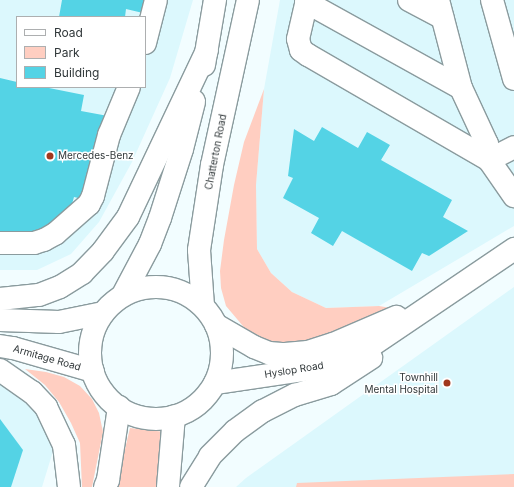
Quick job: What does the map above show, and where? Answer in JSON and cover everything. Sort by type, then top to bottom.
[{"type":"street","points":[[146,39],[156,0]]},
{"type":"street","points":[[124,296],[147,251],[160,218],[182,149],[207,51],[215,0]]},
{"type":"street","name":"Chatterton Road","points":[[203,306],[200,274],[201,242],[212,165],[248,0]]},
{"type":"street","points":[[409,0],[441,9],[461,88],[502,153],[514,196]]},
{"type":"street","points":[[492,0],[514,79]]},
{"type":"street","points":[[461,88],[306,1],[298,39],[304,52],[502,153]]},
{"type":"street","points":[[0,299],[39,295],[60,287],[82,273],[103,251],[128,217],[207,51]]},
{"type":"street","points":[[0,242],[34,243],[44,240],[56,234],[89,204],[94,196],[109,135],[129,88]]},
{"type":"street","name":"Hyslop Road","points":[[215,382],[318,368],[362,352],[409,321],[448,292],[514,249]]},
{"type":"street","points":[[156,287],[173,289],[189,296],[203,306],[216,325],[221,339],[222,354],[220,368],[215,382],[208,394],[198,404],[186,412],[159,419],[145,418],[119,407],[108,397],[99,385],[93,371],[90,356],[91,341],[96,326],[103,313],[112,303],[124,296],[139,289],[156,287]]},
{"type":"street","name":"Hyslop Road","points":[[216,325],[254,347],[269,353],[285,354],[308,352],[333,344],[375,327],[448,292]]},
{"type":"street","points":[[0,320],[59,322],[103,313]]},
{"type":"street","points":[[191,487],[210,456],[235,431],[262,411],[295,395],[332,384],[372,358],[409,321]]},
{"type":"street","name":"Armitage Road","points":[[0,346],[13,348],[93,371]]},
{"type":"street","points":[[0,370],[32,392],[46,407],[64,446],[69,487]]},
{"type":"street","points":[[105,487],[108,480],[119,407]]},
{"type":"street","points":[[168,487],[174,416]]},
{"type":"shaded area","points":[[0,0],[193,0],[170,78],[132,162],[99,222],[71,254],[37,270],[0,270]]},
{"type":"shaded area","points":[[280,0],[514,0],[514,226],[379,306],[326,308],[292,292],[271,273],[257,249],[256,185],[264,89]]},
{"type":"shaded area","name":"Townhill Mental Hospital","points":[[514,287],[514,487],[236,487],[246,478]]},
{"type":"shaded area","points":[[0,378],[16,390],[43,418],[54,448],[42,487],[0,487]]},
{"type":"green space","points":[[264,89],[256,185],[257,249],[271,273],[292,292],[326,308],[379,306],[397,309],[350,336],[274,345],[248,332],[226,306],[221,288],[220,271],[224,240],[244,142]]},
{"type":"green space","points":[[25,369],[46,372],[64,377],[80,386],[92,399],[99,413],[103,432],[92,487],[82,487],[80,443],[71,423],[59,402],[45,385]]},
{"type":"green space","points":[[130,428],[165,432],[157,487],[116,487]]},
{"type":"green space","points":[[514,474],[514,487],[296,487],[297,483]]},
{"type":"building","points":[[62,0],[146,0],[143,13],[126,9],[125,16],[59,16]]},
{"type":"building","name":"Mercedes-Benz","points":[[0,78],[16,82],[16,88],[49,88],[84,95],[81,111],[108,116],[91,201],[74,197],[70,211],[47,237],[0,234]]},
{"type":"building","points":[[322,127],[358,148],[367,132],[390,145],[381,160],[452,200],[443,217],[468,231],[429,256],[422,253],[412,271],[342,231],[333,246],[311,233],[319,218],[283,198],[293,178],[288,176],[294,129],[314,141]]},
{"type":"building","points":[[0,419],[23,450],[11,487],[0,487]]},
{"type":"place","name":"Mercedes-Benz","points":[[50,156]]},
{"type":"place","name":"Townhill Mental Hospital","points":[[447,383]]}]
